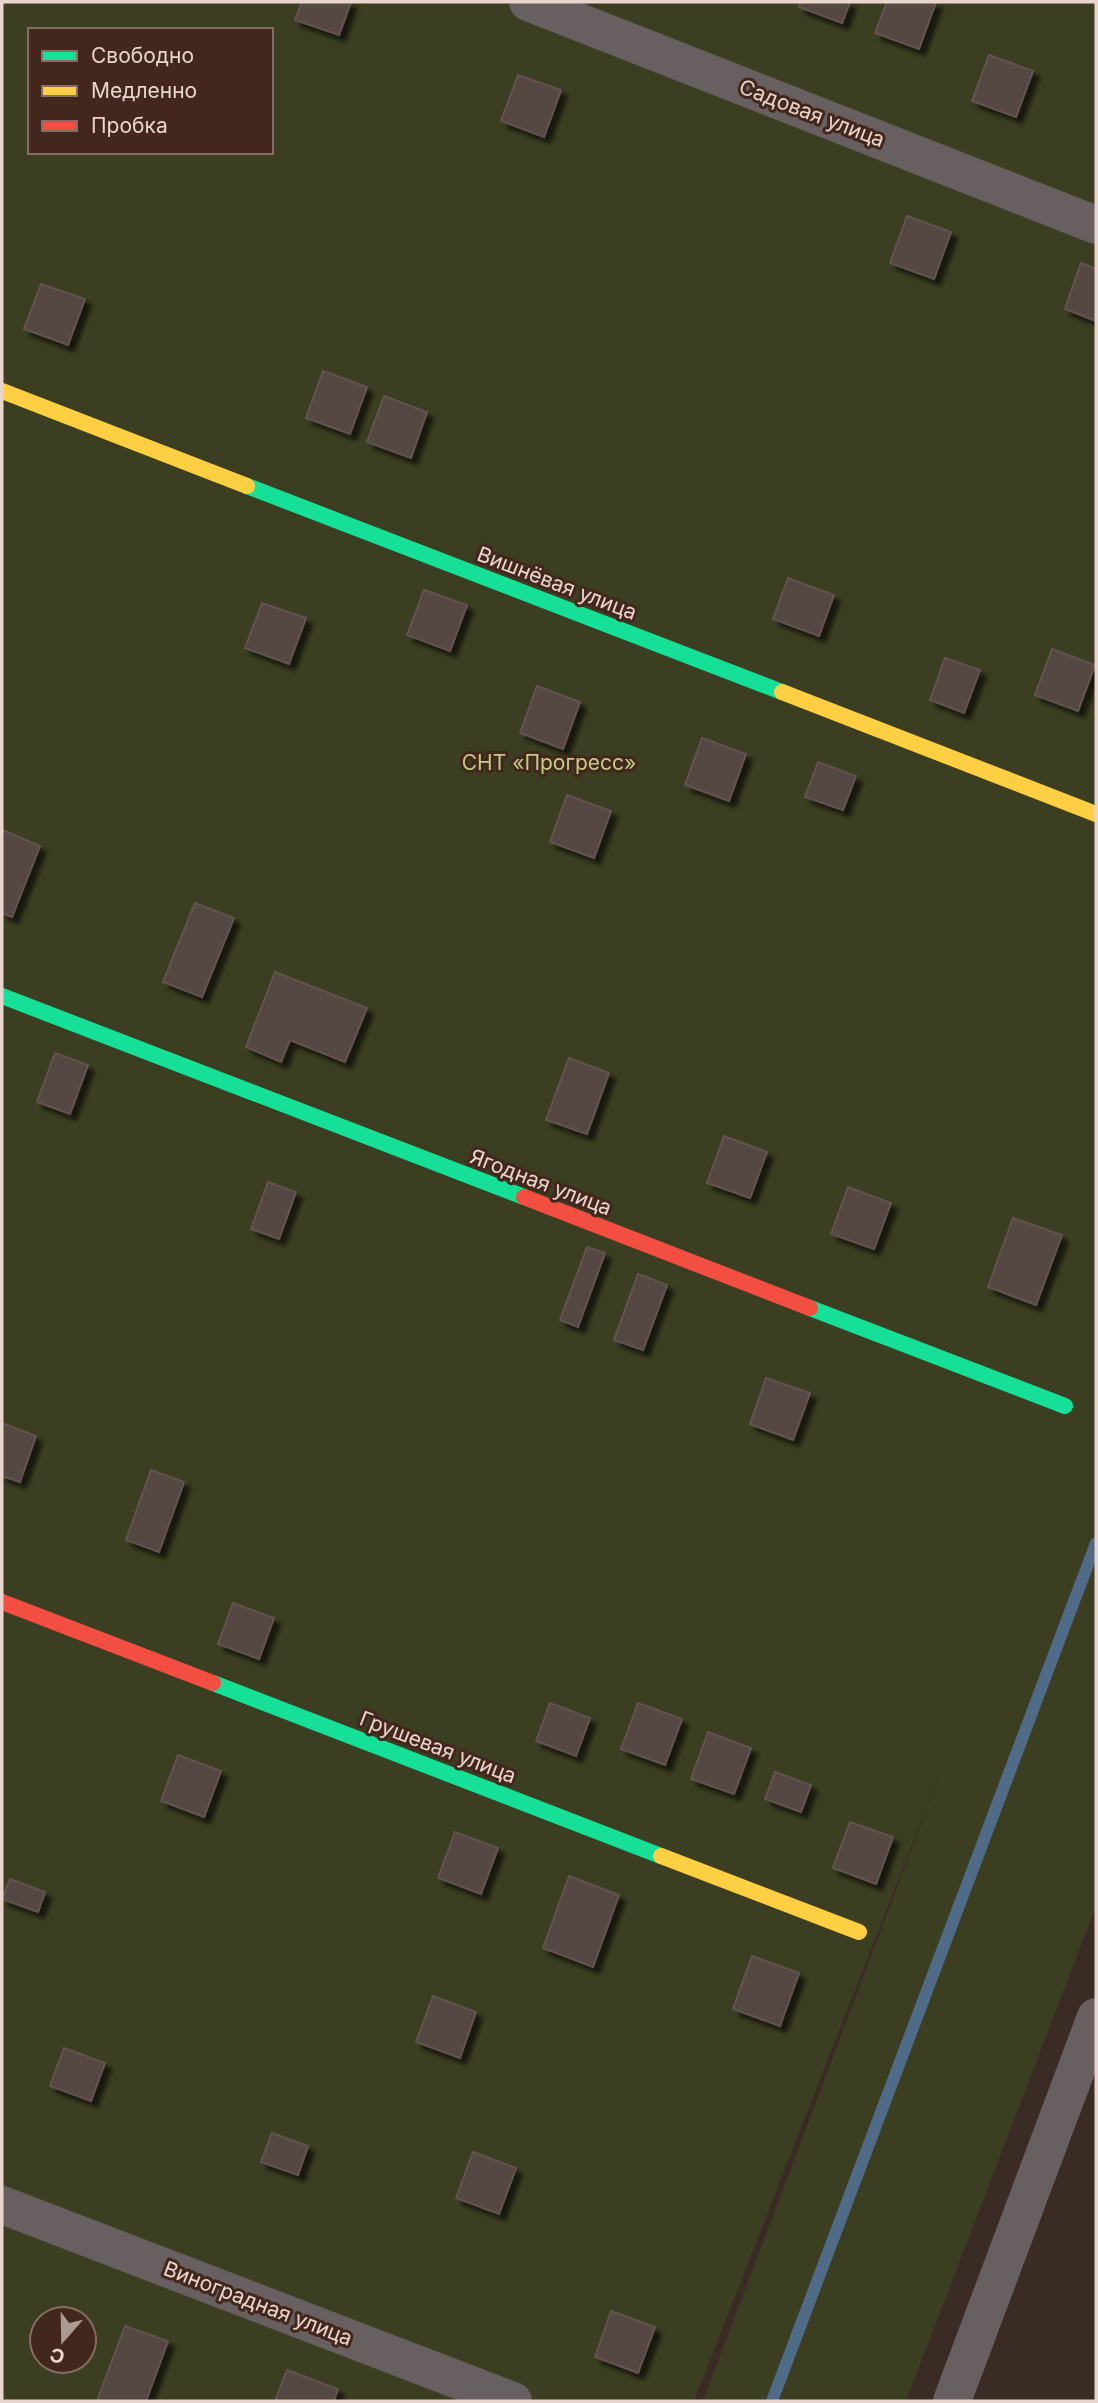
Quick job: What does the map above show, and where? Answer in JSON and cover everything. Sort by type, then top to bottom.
[{"type":"street","name":"Садовая улица","points":[[528,2],[1096,225]]},
{"type":"street","name":"Вишнёвая улица","points":[[2,391],[1096,814]]},
{"type":"street","name":"Ягодная улица","points":[[2,996],[1065,1406]]},
{"type":"street","name":"Грушевая улица","points":[[2,1602],[859,1932]]},
{"type":"street","points":[[952,2401],[1096,2017]]},
{"type":"street","name":"Виноградная улица","points":[[2,2205],[513,2401]]},
{"type":"green space","name":"СНТ «Прогресс»","points":[[2,2],[1096,2],[1096,1906],[906,2401],[703,2401],[941,1771],[694,2401],[2,2401]]},
{"type":"building","points":[[302,2],[351,2],[339,35],[295,20]]},
{"type":"building","points":[[801,2],[850,2],[842,23],[799,7]]},
{"type":"building","points":[[887,2],[936,2],[919,49],[875,33]]},
{"type":"building","points":[[989,55],[1033,71],[1016,117],[972,101]]},
{"type":"building","points":[[518,75],[561,90],[544,137],[501,121]]},
{"type":"building","points":[[907,216],[951,232],[934,279],[890,263]]},
{"type":"building","points":[[1081,263],[1096,269],[1096,321],[1065,309]]},
{"type":"building","points":[[41,284],[85,299],[68,345],[24,329]]},
{"type":"building","points":[[323,371],[367,387],[350,434],[306,418]]},
{"type":"building","points":[[384,396],[427,412],[411,458],[367,442]]},
{"type":"building","points":[[788,578],[834,595],[819,636],[773,619]]},
{"type":"building","points":[[424,590],[467,605],[450,651],[407,635]]},
{"type":"building","points":[[262,603],[306,618],[289,664],[245,648]]},
{"type":"building","points":[[1052,649],[1095,665],[1078,711],[1035,695]]},
{"type":"building","points":[[945,658],[980,670],[964,713],[930,700]]},
{"type":"building","points":[[537,686],[580,702],[563,749],[520,733]]},
{"type":"building","points":[[702,738],[746,754],[729,801],[685,785]]},
{"type":"building","points":[[818,762],[856,776],[843,810],[805,797]]},
{"type":"building","points":[[567,795],[611,811],[594,858],[550,842]]},
{"type":"building","points":[[2,830],[40,846],[12,917],[2,913]]},
{"type":"building","points":[[195,903],[234,918],[202,997],[163,982]]},
{"type":"building","points":[[275,972],[367,1008],[345,1062],[290,1040],[281,1062],[246,1047]]},
{"type":"building","points":[[55,1053],[88,1065],[70,1114],[37,1102]]},
{"type":"building","points":[[569,1058],[609,1073],[587,1134],[546,1120]]},
{"type":"building","points":[[724,1136],[767,1152],[750,1198],[707,1183]]},
{"type":"building","points":[[268,1182],[296,1192],[279,1239],[251,1229]]},
{"type":"building","points":[[848,1187],[891,1203],[874,1249],[831,1234]]},
{"type":"building","points":[[1013,1218],[1062,1235],[1036,1305],[988,1287]]},
{"type":"building","points":[[587,1247],[605,1253],[578,1327],[560,1320]]},
{"type":"building","points":[[638,1274],[667,1285],[643,1350],[614,1340]]},
{"type":"building","points":[[766,1378],[810,1393],[793,1440],[750,1424]]},
{"type":"building","points":[[2,1423],[36,1436],[20,1482],[2,1476]]},
{"type":"building","points":[[151,1470],[184,1482],[159,1552],[126,1540]]},
{"type":"building","points":[[233,1603],[274,1618],[259,1659],[218,1644]]},
{"type":"building","points":[[550,1703],[590,1718],[576,1756],[536,1741]]},
{"type":"building","points":[[638,1703],[682,1719],[665,1765],[621,1749]]},
{"type":"building","points":[[708,1732],[751,1748],[734,1794],[691,1779]]},
{"type":"building","points":[[178,1755],[221,1771],[204,1817],[161,1801]]},
{"type":"building","points":[[775,1772],[811,1785],[801,1812],[765,1799]]},
{"type":"building","points":[[850,1822],[893,1837],[876,1884],[833,1868]]},
{"type":"building","points":[[455,1832],[498,1848],[481,1894],[438,1878]]},
{"type":"building","points":[[569,1876],[619,1895],[593,1967],[543,1948]]},
{"type":"building","points":[[10,1879],[45,1892],[38,1912],[2,1899]]},
{"type":"building","points":[[752,1956],[799,1973],[780,2026],[733,2009]]},
{"type":"building","points":[[433,1996],[476,2012],[460,2058],[416,2042]]},
{"type":"building","points":[[64,2048],[105,2063],[91,2101],[50,2086]]},
{"type":"building","points":[[272,2133],[308,2146],[298,2175],[261,2162]]},
{"type":"building","points":[[473,2152],[516,2168],[499,2214],[456,2198]]},
{"type":"building","points":[[611,2311],[655,2327],[638,2373],[595,2357]]},
{"type":"building","points":[[125,2326],[168,2341],[146,2401],[97,2401]]},
{"type":"building","points":[[287,2370],[338,2389],[334,2401],[275,2401]]},
{"type":"waterway","points":[[772,2401],[1096,1543]]},
{"type":"traffic: fast","points":[[247,486],[782,692]]},
{"type":"traffic: fast","points":[[2,996],[524,1197]]},
{"type":"traffic: fast","points":[[810,1308],[1065,1406]]},
{"type":"traffic: fast","points":[[213,1683],[661,1856]]},
{"type":"traffic: slow","points":[[2,391],[247,486]]},
{"type":"traffic: slow","points":[[782,692],[1096,814]]},
{"type":"traffic: slow","points":[[661,1856],[859,1932]]},
{"type":"traffic: jam","points":[[524,1197],[810,1308]]},
{"type":"traffic: jam","points":[[2,1602],[213,1683]]}]
